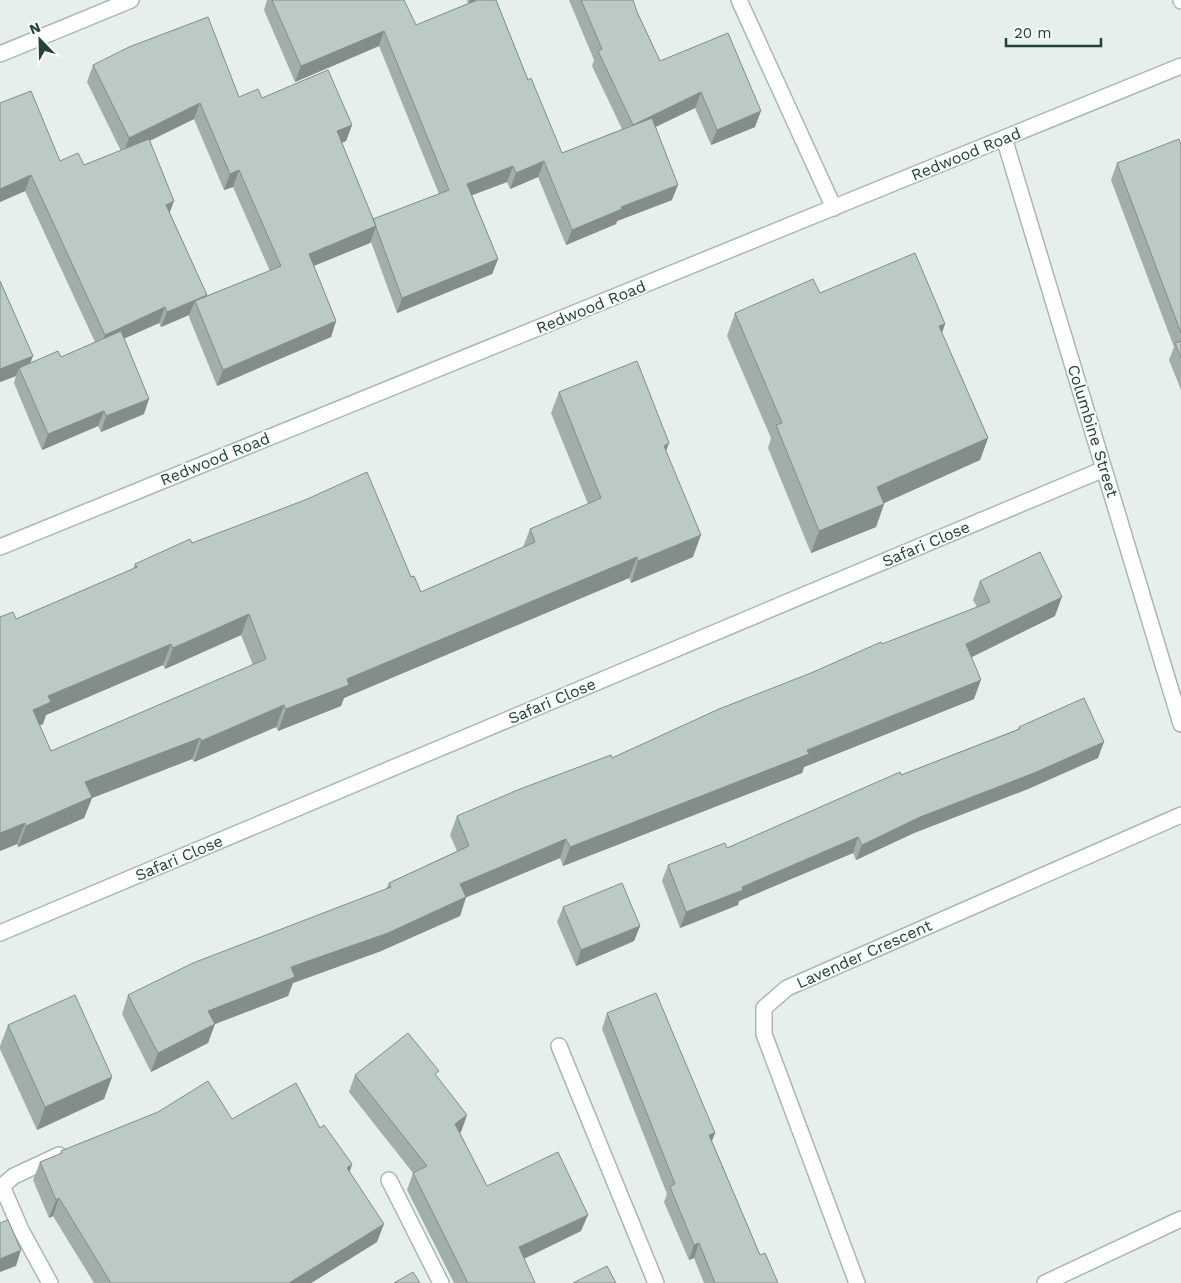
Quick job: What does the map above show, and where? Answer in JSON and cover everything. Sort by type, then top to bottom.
[{"type":"street","points":[[0,54],[132,0]]},
{"type":"street","points":[[739,0],[834,208]]},
{"type":"street","name":"Redwood Road","points":[[0,547],[1181,66]]},
{"type":"street","name":"Columbine Street","points":[[1004,138],[1181,724]]},
{"type":"street","name":"Safari Close","points":[[0,933],[1104,469]]},
{"type":"street","name":"Lavender Crescent","points":[[857,1283],[764,1034],[764,1008],[787,988],[1181,814]]},
{"type":"street","points":[[558,1046],[656,1283]]},
{"type":"street","points":[[50,1283],[21,1230],[1,1184],[14,1176],[71,1150]]},
{"type":"street","points":[[389,1180],[441,1283]]},
{"type":"street","points":[[1045,1283],[1181,1219]]},
{"type":"building","points":[[272,0],[404,0],[416,25],[477,0],[496,0],[528,80],[531,78],[562,153],[652,118],[678,185],[621,207],[622,209],[572,230],[544,161],[516,173],[513,166],[467,184],[498,259],[402,298],[373,219],[449,190],[384,31],[301,66]]},
{"type":"building","points":[[581,0],[633,0],[660,61],[728,33],[761,111],[717,130],[701,92],[633,125],[598,51],[602,49]]},
{"type":"building","points":[[208,17],[239,97],[258,89],[262,98],[328,70],[352,125],[337,131],[376,226],[309,254],[336,321],[223,370],[195,301],[281,266],[239,170],[230,174],[200,103],[129,138],[93,65],[129,47]]},
{"type":"building","points":[[31,91],[60,161],[78,153],[84,165],[149,139],[174,201],[166,205],[207,295],[167,312],[165,307],[105,335],[31,175],[0,189],[0,103]]},
{"type":"building","points":[[1179,139],[1181,145],[1181,333],[1117,163]]},
{"type":"building","points":[[915,253],[945,324],[939,326],[988,438],[877,487],[884,504],[819,531],[776,425],[782,423],[735,313],[813,279],[820,293]]},
{"type":"building","points":[[0,281],[33,356],[0,369]]},
{"type":"building","points":[[121,331],[149,399],[106,416],[104,411],[48,434],[19,368],[58,351],[61,357]]},
{"type":"building","points":[[1181,341],[1181,358],[1175,343]]},
{"type":"building","points":[[637,361],[669,443],[664,446],[701,535],[638,561],[637,557],[347,679],[349,685],[286,709],[284,705],[201,741],[200,738],[85,782],[92,797],[26,826],[25,823],[0,833],[0,617],[13,612],[16,619],[137,567],[135,564],[190,539],[192,543],[305,500],[367,472],[411,577],[414,576],[421,592],[535,542],[530,529],[601,498],[559,392]],"holes":[[[249,614],[266,659],[51,751],[33,710],[51,702],[48,696],[171,644],[173,648]]]},
{"type":"building","points":[[1040,552],[1062,597],[966,644],[981,680],[807,750],[809,754],[570,847],[566,839],[460,884],[466,897],[388,933],[291,967],[295,977],[208,1011],[215,1024],[158,1053],[128,995],[193,963],[391,887],[389,883],[469,846],[457,816],[520,789],[611,755],[612,758],[719,709],[811,673],[881,642],[882,644],[990,602],[980,581]]},
{"type":"building","points":[[1084,698],[1104,742],[1034,773],[920,817],[862,845],[858,837],[742,887],[743,890],[686,912],[668,865],[725,843],[727,848],[900,772],[901,775],[1020,729],[1019,727]]},
{"type":"building","points":[[622,883],[640,926],[581,950],[563,907]]},
{"type":"building","points":[[656,993],[715,1133],[709,1135],[760,1255],[765,1253],[778,1283],[715,1283],[699,1243],[694,1245],[670,1187],[675,1184],[607,1013]]},
{"type":"building","points":[[75,995],[112,1077],[45,1107],[8,1025]]},
{"type":"building","points":[[408,1033],[439,1071],[435,1074],[467,1115],[455,1124],[487,1186],[558,1152],[588,1215],[519,1247],[535,1283],[468,1283],[413,1173],[427,1166],[355,1075]]},
{"type":"building","points":[[208,1081],[232,1119],[296,1083],[320,1128],[324,1125],[352,1164],[347,1168],[384,1224],[289,1283],[111,1283],[59,1198],[56,1200],[40,1162],[62,1153],[61,1151],[158,1112]]},
{"type":"building","points":[[8,1220],[21,1250],[0,1259],[0,1223]]},
{"type":"building","points":[[607,1266],[616,1283],[573,1283]]},
{"type":"building","points":[[413,1272],[420,1283],[394,1283]]}]
